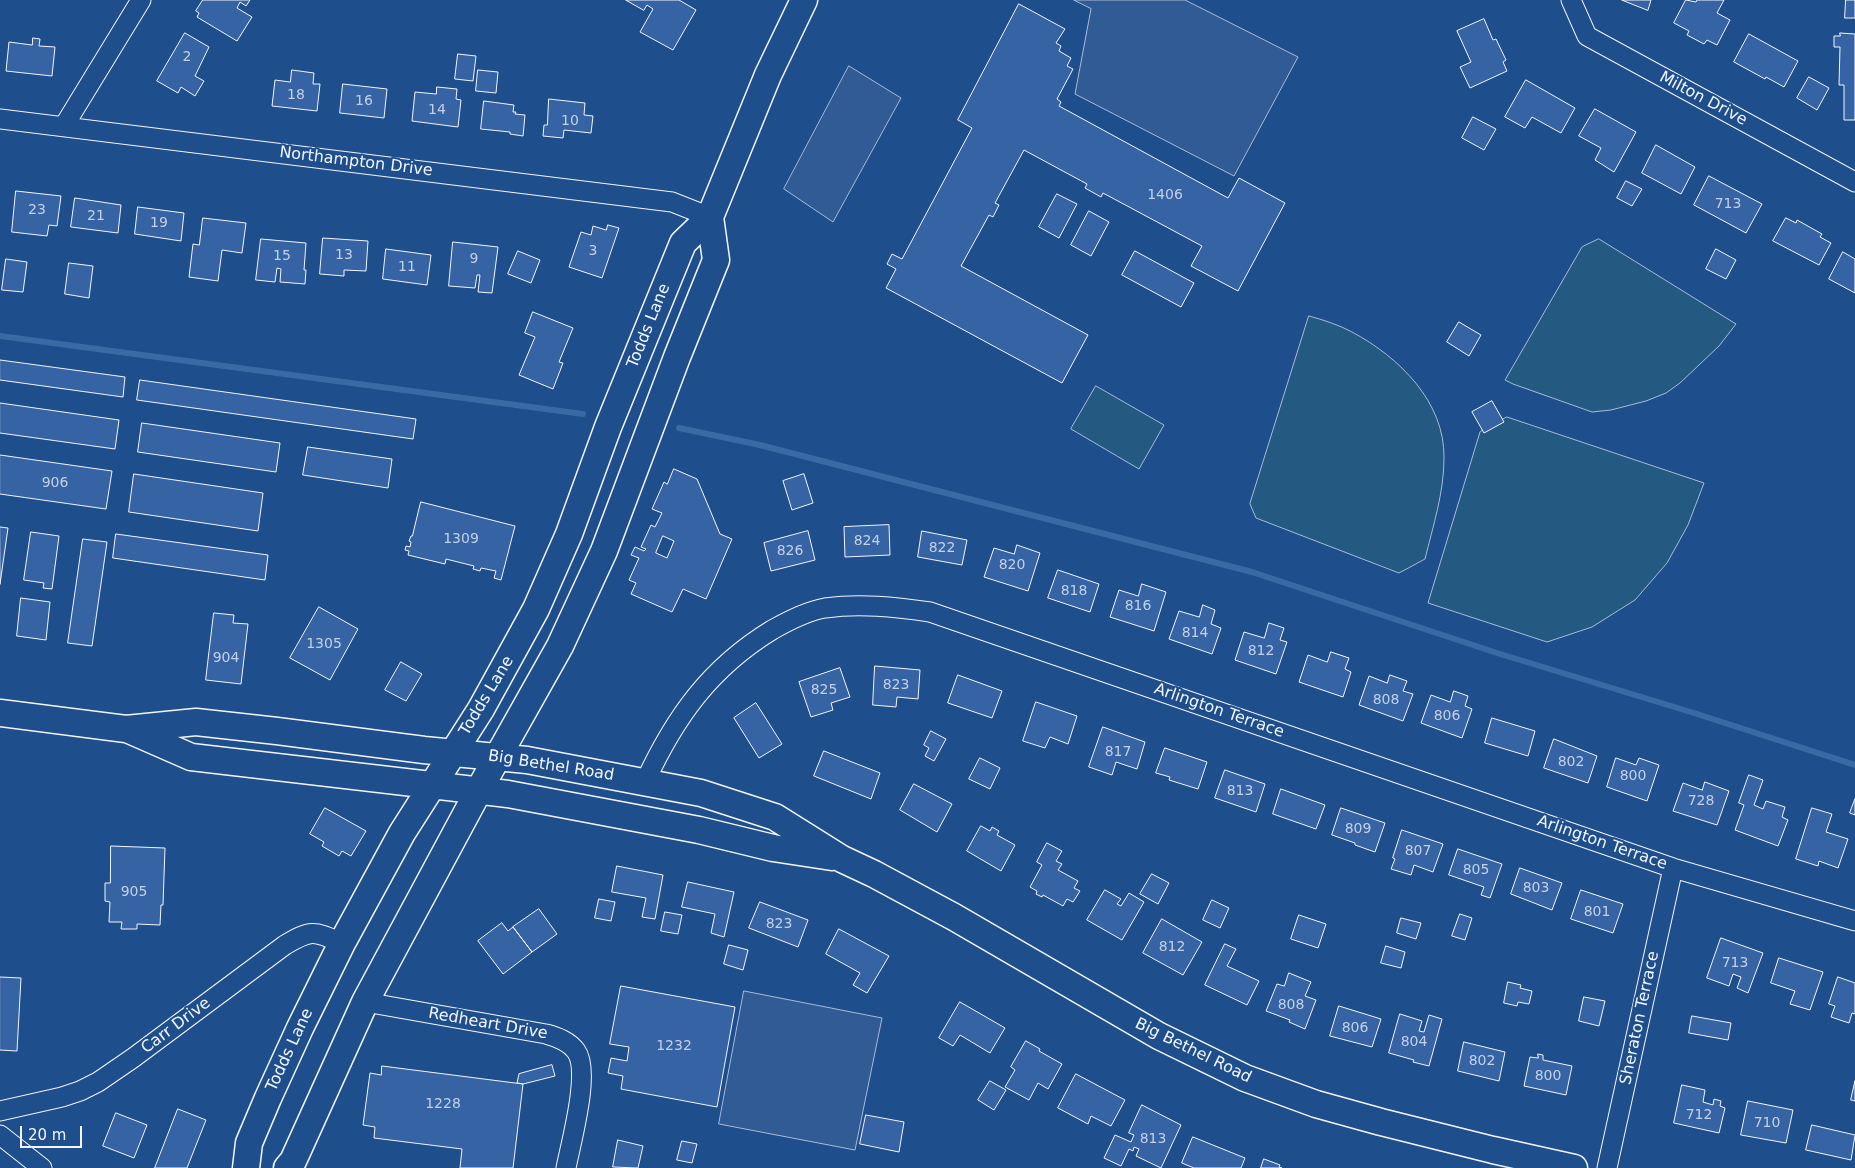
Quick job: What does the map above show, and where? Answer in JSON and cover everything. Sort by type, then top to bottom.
[{"type":"main road","name":"Todds Lane","points":[[246,1168],[249,1143],[268,1098],[342,943],[402,833],[481,709],[536,609],[569,534],[608,426],[683,243],[710,217],[768,75],[804,0]]},
{"type":"main road","points":[[288,1168],[293,1161],[365,1002],[568,629],[619,514],[661,399],[716,260],[710,217]]},
{"type":"main road","name":"Big Bethel Road","points":[[0,713],[126,729],[196,722],[453,753],[498,756],[701,793],[775,817],[842,858],[954,917],[1159,1036],[1245,1078],[1316,1104],[1381,1122],[1574,1168]]},
{"type":"main road","name":"Big Bethel Road","points":[[126,729],[191,757],[431,786],[480,790],[699,830],[773,848],[842,858]]},
{"type":"street","points":[[64,126],[141,0]]},
{"type":"street","name":"Milton Drive","points":[[1571,0],[1587,36],[1855,182]]},
{"type":"street","name":"Northampton Drive","points":[[0,119],[672,202],[710,217]]},
{"type":"street","name":"Arlington Terrace","points":[[645,782],[659,751],[686,709],[716,672],[748,645],[786,623],[823,608],[879,605],[930,612],[1673,868],[1855,921]]},
{"type":"street","name":"Sheraton Terrace","points":[[1607,1168],[1673,868]]},
{"type":"street","name":"Carr Drive","points":[[0,1111],[62,1097],[98,1082],[285,945],[304,934],[320,934],[342,943]]},
{"type":"street","name":"Redheart Drive","points":[[365,1002],[546,1034],[569,1044],[580,1056],[583,1078],[566,1168]]},
{"type":"street","points":[[0,1135],[42,1168]]},
{"type":"shaded area","points":[[1074,0],[1185,0],[1298,57],[1234,176],[1075,94],[1091,9]]},
{"type":"shaded area","points":[[849,66],[901,98],[833,222],[784,189]]},
{"type":"shaded area","points":[[1599,239],[1736,324],[1719,346],[1680,383],[1666,393],[1646,401],[1611,410],[1592,412],[1505,380],[1582,247]]},
{"type":"shaded area","points":[[1309,316],[1347,329],[1386,354],[1416,383],[1428,400],[1437,418],[1442,438],[1444,471],[1435,522],[1425,559],[1399,573],[1256,518],[1250,504]]},
{"type":"shaded area","points":[[1096,386],[1164,425],[1139,469],[1071,429]]},
{"type":"shaded area","points":[[1507,417],[1704,483],[1688,525],[1667,563],[1635,600],[1592,627],[1547,642],[1428,603],[1480,432]]},
{"type":"shaded area","points":[[744,991],[882,1018],[855,1150],[719,1124]]},
{"type":"building","points":[[203,0],[250,0],[246,6],[240,2],[237,8],[252,17],[237,41],[197,17],[199,13],[196,11]]},
{"type":"building","points":[[626,0],[679,0],[696,10],[673,50],[640,32],[653,9],[647,5],[644,10]]},
{"type":"building","points":[[1622,0],[1651,0],[1648,10]]},
{"type":"building","points":[[1686,0],[1696,2],[1697,0],[1724,0],[1717,13],[1730,20],[1717,45],[1707,40],[1704,44],[1687,35],[1689,31],[1674,23]]},
{"type":"building","points":[[1846,0],[1855,0],[1855,18],[1845,18]]},
{"type":"building","points":[[1019,4],[1065,29],[1056,43],[1061,46],[1059,51],[1071,58],[1067,66],[1073,69],[1057,99],[1061,102],[1059,106],[1228,198],[1239,178],[1285,203],[1238,291],[1191,266],[1202,246],[1103,193],[1101,197],[1085,188],[1087,184],[1024,150],[995,203],[999,205],[993,217],[989,215],[961,266],[1088,335],[1062,383],[886,288],[896,269],[887,264],[892,254],[902,259],[972,128],[958,120]]},
{"type":"building","points":[[1484,19],[1493,40],[1496,39],[1506,60],[1503,62],[1507,71],[1470,88],[1460,67],[1471,62],[1457,31]]},
{"type":"building","points":[[185,33],[209,47],[195,76],[204,81],[195,96],[181,87],[178,93],[157,81]]},
{"type":"building","points":[[1840,33],[1855,34],[1855,120],[1844,120],[1844,85],[1839,85],[1840,47],[1834,47],[1834,36],[1840,36]]},
{"type":"building","points":[[1749,34],[1798,61],[1784,87],[1734,62]]},
{"type":"building","points":[[33,38],[40,39],[39,46],[55,47],[52,76],[6,71],[9,42],[32,45]]},
{"type":"building","points":[[458,54],[476,56],[473,81],[455,79]]},
{"type":"building","points":[[292,70],[314,73],[313,84],[320,84],[317,111],[272,106],[275,80],[290,82]]},
{"type":"building","points":[[478,70],[498,72],[496,93],[476,91]]},
{"type":"building","points":[[1809,77],[1829,88],[1817,110],[1797,98]]},
{"type":"building","points":[[1526,80],[1575,108],[1561,133],[1532,117],[1525,128],[1505,117]]},
{"type":"building","points":[[343,84],[387,89],[384,118],[340,113]]},
{"type":"building","points":[[437,87],[457,89],[456,99],[461,100],[458,127],[412,121],[415,92],[436,94]]},
{"type":"building","points":[[549,99],[585,103],[584,115],[593,116],[591,133],[564,130],[563,138],[543,136],[544,125],[547,125]]},
{"type":"building","points":[[484,101],[514,105],[513,112],[516,112],[515,114],[525,115],[523,136],[510,134],[510,132],[481,129]]},
{"type":"building","points":[[1595,109],[1636,132],[1614,172],[1595,160],[1601,148],[1579,136]]},
{"type":"building","points":[[1473,117],[1496,129],[1484,150],[1462,138]]},
{"type":"building","points":[[1656,145],[1695,167],[1681,194],[1642,173]]},
{"type":"building","points":[[1709,176],[1762,204],[1746,233],[1694,205]]},
{"type":"building","points":[[1626,181],[1642,189],[1632,206],[1617,198]]},
{"type":"building","points":[[16,191],[61,196],[57,226],[49,225],[47,236],[12,232]]},
{"type":"building","points":[[1057,194],[1077,204],[1059,238],[1039,227]]},
{"type":"building","points":[[75,198],[121,205],[118,233],[71,227]]},
{"type":"building","points":[[138,207],[184,213],[181,241],[135,234]]},
{"type":"building","points":[[1089,211],[1109,222],[1091,256],[1071,245]]},
{"type":"building","points":[[203,218],[246,223],[242,253],[222,250],[218,281],[189,277],[193,244],[199,245]]},
{"type":"building","points":[[1786,218],[1796,223],[1797,220],[1822,234],[1820,237],[1831,243],[1819,265],[1773,241]]},
{"type":"building","points":[[608,225],[619,228],[602,278],[569,267],[581,232],[591,235],[593,226],[606,230]]},
{"type":"building","points":[[323,238],[368,241],[366,271],[344,270],[344,276],[320,274]]},
{"type":"building","points":[[261,239],[306,243],[305,284],[280,282],[281,269],[277,268],[275,282],[256,280]]},
{"type":"building","points":[[453,242],[498,247],[492,293],[478,292],[480,275],[477,275],[475,288],[449,286]]},
{"type":"building","points":[[386,249],[431,255],[427,285],[383,279]]},
{"type":"building","points":[[1716,249],[1736,260],[1726,279],[1706,269]]},
{"type":"building","points":[[518,251],[540,260],[531,283],[508,274]]},
{"type":"building","points":[[1135,251],[1194,283],[1181,307],[1122,275]]},
{"type":"building","points":[[1843,252],[1855,259],[1855,293],[1829,279]]},
{"type":"building","points":[[6,259],[27,262],[23,292],[2,290]]},
{"type":"building","points":[[69,263],[93,266],[89,298],[65,294]]},
{"type":"building","points":[[533,312],[573,328],[559,362],[563,363],[553,389],[519,375],[535,337],[525,333]]},
{"type":"building","points":[[1459,322],[1481,335],[1469,356],[1447,342]]},
{"type":"building","points":[[0,360],[125,377],[123,397],[0,380]]},
{"type":"building","points":[[140,380],[416,419],[413,439],[137,400]]},
{"type":"building","points":[[1492,401],[1504,422],[1484,433],[1472,412]]},
{"type":"building","points":[[0,403],[119,420],[115,449],[0,433]]},
{"type":"building","points":[[142,423],[280,443],[276,472],[138,452]]},
{"type":"building","points":[[308,447],[392,459],[388,488],[303,475]]},
{"type":"building","points":[[0,455],[112,471],[106,509],[0,494]]},
{"type":"building","points":[[674,469],[697,479],[720,534],[732,539],[706,599],[683,589],[672,612],[631,594],[636,583],[629,580],[639,558],[631,555],[635,547],[644,551],[646,549],[641,547],[651,525],[655,527],[662,513],[652,509],[664,482],[667,484]],"holes":[[[663,536],[674,541],[667,558],[656,553]]]},
{"type":"building","points":[[134,474],[263,493],[258,531],[129,512]]},
{"type":"building","points":[[804,474],[813,503],[792,510],[783,481]]},
{"type":"building","points":[[421,502],[515,526],[501,580],[494,578],[496,571],[481,568],[480,571],[473,569],[474,566],[446,559],[445,564],[408,555],[409,551],[405,550],[406,546],[410,547],[411,542],[409,541]]},
{"type":"building","points":[[889,525],[890,555],[845,557],[844,527]]},
{"type":"building","points":[[0,527],[8,528],[0,584]]},
{"type":"building","points":[[808,531],[815,560],[771,571],[764,543]]},
{"type":"building","points":[[922,531],[967,540],[962,565],[918,557]]},
{"type":"building","points":[[31,532],[59,536],[52,589],[43,588],[44,583],[24,580]]},
{"type":"building","points":[[116,534],[268,555],[265,580],[113,558]]},
{"type":"building","points":[[83,539],[107,542],[92,646],[68,643]]},
{"type":"building","points":[[1017,545],[1040,553],[1028,591],[984,577],[994,548],[1014,554]]},
{"type":"building","points":[[1058,570],[1099,584],[1090,612],[1048,598]]},
{"type":"building","points":[[1142,584],[1166,592],[1154,631],[1110,617],[1119,590],[1138,596]]},
{"type":"building","points":[[21,598],[50,602],[46,640],[17,636]]},
{"type":"building","points":[[1203,605],[1215,610],[1211,624],[1221,628],[1212,654],[1169,639],[1179,611],[1199,617]]},
{"type":"building","points":[[319,607],[358,629],[330,680],[290,658]]},
{"type":"building","points":[[214,613],[234,615],[233,623],[248,624],[241,684],[206,680]]},
{"type":"building","points":[[1269,623],[1284,628],[1280,640],[1287,642],[1276,674],[1235,660],[1244,632],[1264,638]]},
{"type":"building","points":[[1331,652],[1349,658],[1345,669],[1351,672],[1343,697],[1299,682],[1308,655],[1327,662]]},
{"type":"building","points":[[401,662],[422,674],[406,701],[385,690]]},
{"type":"building","points":[[875,666],[920,670],[918,699],[897,697],[896,707],[873,705]]},
{"type":"building","points":[[840,668],[850,697],[831,703],[833,710],[811,717],[799,682]]},
{"type":"building","points":[[958,675],[1002,691],[992,718],[948,703]]},
{"type":"building","points":[[1390,675],[1407,681],[1403,691],[1413,694],[1403,721],[1359,705],[1369,676],[1387,683]]},
{"type":"building","points":[[1454,691],[1468,696],[1465,706],[1472,709],[1462,738],[1421,723],[1431,695],[1450,702]]},
{"type":"building","points":[[1036,702],[1077,716],[1068,744],[1050,737],[1045,748],[1023,741]]},
{"type":"building","points":[[756,703],[782,744],[759,758],[734,718]]},
{"type":"building","points":[[1492,718],[1535,731],[1528,756],[1485,743]]},
{"type":"building","points":[[1103,727],[1145,742],[1137,769],[1116,762],[1112,775],[1089,767]]},
{"type":"building","points":[[931,731],[946,739],[934,761],[925,756],[929,748],[924,745]]},
{"type":"building","points":[[1554,739],[1597,756],[1588,783],[1544,768]]},
{"type":"building","points":[[1165,748],[1207,762],[1198,789],[1169,780],[1170,777],[1156,773]]},
{"type":"building","points":[[824,751],[880,773],[871,799],[814,776]]},
{"type":"building","points":[[980,758],[1000,768],[990,789],[969,779]]},
{"type":"building","points":[[1616,758],[1636,765],[1639,758],[1659,765],[1647,801],[1607,787]]},
{"type":"building","points":[[1225,770],[1265,784],[1256,812],[1215,798]]},
{"type":"building","points":[[1749,775],[1763,780],[1754,805],[1763,809],[1766,801],[1785,807],[1782,817],[1788,820],[1778,846],[1735,830],[1744,805],[1739,803]]},
{"type":"building","points":[[1705,782],[1729,791],[1717,825],[1673,811],[1683,783],[1702,790]]},
{"type":"building","points":[[914,784],[952,804],[937,832],[900,810]]},
{"type":"building","points":[[1281,789],[1325,805],[1316,829],[1273,814]]},
{"type":"building","points":[[1855,799],[1855,815],[1850,813]]},
{"type":"building","points":[[325,808],[366,831],[351,856],[342,851],[339,856],[322,846],[324,842],[310,834]]},
{"type":"building","points":[[1341,808],[1385,823],[1375,852],[1332,835]]},
{"type":"building","points":[[1812,808],[1832,814],[1826,832],[1848,839],[1838,868],[1819,861],[1818,866],[1796,859]]},
{"type":"building","points":[[981,826],[990,831],[992,827],[999,831],[997,835],[1015,845],[1001,871],[967,851]]},
{"type":"building","points":[[1402,830],[1443,844],[1433,872],[1414,865],[1411,875],[1391,869]]},
{"type":"building","points":[[1047,843],[1062,851],[1056,861],[1062,864],[1058,870],[1078,881],[1074,888],[1080,891],[1073,902],[1067,899],[1063,906],[1043,895],[1042,897],[1036,894],[1037,891],[1030,887],[1042,865],[1037,862]]},
{"type":"building","points":[[111,846],[165,848],[163,905],[161,905],[160,925],[137,924],[137,929],[121,929],[122,922],[109,922],[110,902],[105,901],[105,883],[110,883]]},
{"type":"building","points":[[1458,849],[1502,864],[1490,898],[1481,895],[1484,887],[1449,875]]},
{"type":"building","points":[[617,866],[663,875],[655,919],[642,917],[646,898],[612,892]]},
{"type":"building","points":[[1520,868],[1562,883],[1552,910],[1511,894]]},
{"type":"building","points":[[1152,874],[1169,883],[1158,904],[1140,894]]},
{"type":"building","points":[[688,882],[734,892],[724,937],[711,933],[715,914],[682,907]]},
{"type":"building","points":[[1105,890],[1121,899],[1117,904],[1121,906],[1129,893],[1144,902],[1122,940],[1087,920]]},
{"type":"building","points":[[1581,890],[1623,904],[1613,933],[1571,919]]},
{"type":"building","points":[[599,899],[615,902],[611,921],[595,918]]},
{"type":"building","points":[[1212,900],[1229,908],[1220,928],[1203,920]]},
{"type":"building","points":[[760,902],[808,920],[798,947],[749,928]]},
{"type":"building","points":[[539,909],[557,934],[532,952],[513,927]]},
{"type":"building","points":[[665,912],[682,915],[678,934],[661,931]]},
{"type":"building","points":[[1460,914],[1472,918],[1465,940],[1452,936]]},
{"type":"building","points":[[1299,915],[1326,924],[1318,948],[1291,939]]},
{"type":"building","points":[[1401,918],[1421,923],[1416,939],[1397,933]]},
{"type":"building","points":[[1162,919],[1202,942],[1183,975],[1143,953]]},
{"type":"building","points":[[502,923],[508,931],[513,927],[532,952],[503,974],[478,941]]},
{"type":"building","points":[[839,929],[889,956],[867,993],[853,985],[860,973],[826,954]]},
{"type":"building","points":[[1721,938],[1763,953],[1748,993],[1737,988],[1741,977],[1733,974],[1729,986],[1707,978]]},
{"type":"building","points":[[1225,944],[1236,949],[1227,966],[1259,981],[1247,1005],[1205,985]]},
{"type":"building","points":[[729,945],[748,950],[743,970],[724,964]]},
{"type":"building","points":[[1386,946],[1405,952],[1401,968],[1381,963]]},
{"type":"building","points":[[1779,958],[1823,972],[1810,1010],[1790,1004],[1795,991],[1771,983]]},
{"type":"building","points":[[1289,973],[1311,982],[1305,996],[1316,1000],[1305,1029],[1289,1022],[1290,1020],[1266,1011],[1277,984],[1284,986]]},
{"type":"building","points":[[0,977],[21,978],[17,1051],[0,1050]]},
{"type":"building","points":[[1838,977],[1855,983],[1855,1014],[1852,1013],[1849,1023],[1831,1017],[1835,1006],[1829,1004]]},
{"type":"building","points":[[1508,982],[1521,985],[1520,988],[1532,991],[1529,1004],[1518,1002],[1517,1006],[1504,1003]]},
{"type":"building","points":[[621,986],[735,1007],[717,1107],[621,1089],[623,1076],[608,1073],[611,1058],[627,1061],[629,1047],[610,1044]]},
{"type":"building","points":[[1584,997],[1605,1001],[1599,1026],[1579,1021]]},
{"type":"building","points":[[960,1002],[1005,1028],[990,1053],[960,1035],[953,1046],[939,1038]]},
{"type":"building","points":[[1339,1006],[1381,1019],[1372,1047],[1330,1036]]},
{"type":"building","points":[[1400,1014],[1422,1021],[1419,1031],[1424,1032],[1429,1015],[1442,1019],[1429,1066],[1389,1053]]},
{"type":"building","points":[[1692,1016],[1731,1023],[1728,1040],[1689,1033]]},
{"type":"building","points":[[1026,1041],[1062,1064],[1048,1089],[1038,1083],[1029,1100],[1005,1087],[1015,1070],[1011,1067]]},
{"type":"building","points":[[1464,1042],[1505,1052],[1499,1081],[1458,1071]]},
{"type":"building","points":[[1538,1054],[1543,1055],[1543,1060],[1572,1066],[1566,1095],[1524,1086],[1530,1057],[1538,1058]]},
{"type":"building","points":[[552,1065],[555,1076],[523,1084],[517,1083],[519,1074]]},
{"type":"building","points":[[382,1066],[523,1084],[513,1168],[460,1168],[462,1149],[374,1138],[375,1127],[363,1125],[370,1073],[381,1075]]},
{"type":"building","points":[[1076,1074],[1125,1100],[1111,1126],[1091,1116],[1088,1124],[1058,1108]]},
{"type":"building","points":[[990,1081],[1006,1090],[994,1110],[978,1100]]},
{"type":"building","points":[[1855,1081],[1855,1101],[1851,1100]]},
{"type":"building","points":[[1682,1085],[1705,1090],[1703,1102],[1713,1105],[1714,1099],[1721,1101],[1720,1106],[1725,1108],[1719,1133],[1674,1123]]},
{"type":"building","points":[[1748,1101],[1793,1110],[1786,1143],[1741,1135]]},
{"type":"building","points":[[1142,1105],[1181,1125],[1161,1168],[1136,1156],[1139,1149],[1134,1147],[1133,1151],[1129,1149],[1121,1166],[1104,1158],[1115,1135],[1131,1142],[1134,1135],[1129,1133]]},
{"type":"building","points":[[178,1109],[206,1120],[187,1168],[155,1168]]},
{"type":"building","points":[[116,1113],[147,1125],[134,1158],[103,1146]]},
{"type":"building","points":[[866,1115],[904,1122],[899,1152],[860,1144]]},
{"type":"building","points":[[1812,1125],[1855,1135],[1851,1160],[1806,1150]]},
{"type":"building","points":[[1193,1137],[1245,1158],[1241,1168],[1194,1168],[1182,1163]]},
{"type":"building","points":[[618,1140],[643,1146],[638,1168],[613,1167]]},
{"type":"building","points":[[682,1141],[697,1144],[692,1163],[677,1160]]},
{"type":"building","points":[[1264,1159],[1280,1165],[1279,1167],[1282,1168],[1261,1168]]},
{"type":"waterway","points":[[0,336],[583,414]]},
{"type":"waterway","points":[[679,428],[760,445],[1252,572],[1497,653],[1694,713],[1855,765]]}]
